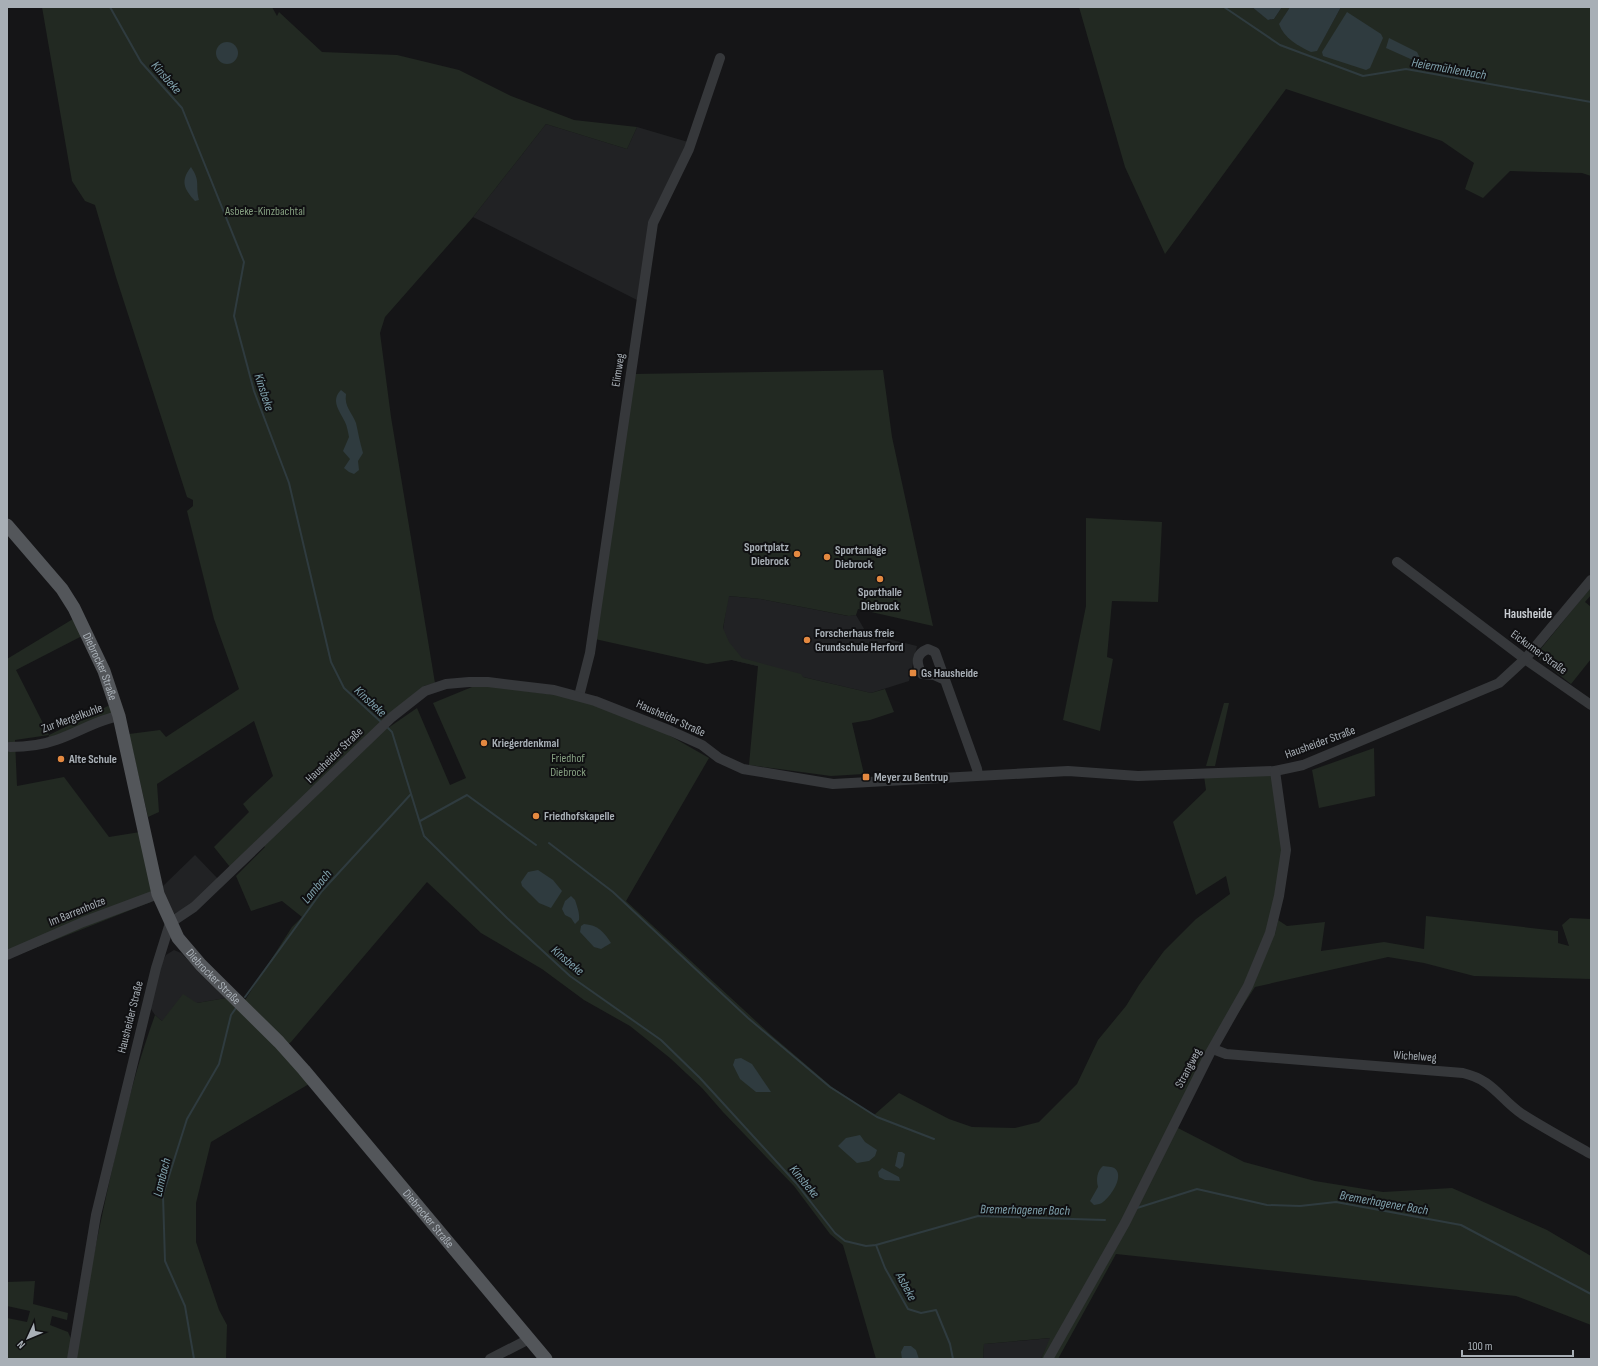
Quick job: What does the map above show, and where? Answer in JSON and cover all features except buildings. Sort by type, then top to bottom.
[{"type":"main road","name":"Diebrocker Straße","points":[[7,526],[52,575],[74,608],[104,671],[119,716],[158,894],[170,923],[186,949],[279,1042],[304,1070],[546,1359]]},
{"type":"street","name":"Elimweg","points":[[578,696],[590,653],[653,223],[689,149],[720,58]]},
{"type":"street","name":"Eickumer Straße","points":[[1397,562],[1525,659],[1591,705]]},
{"type":"street","name":"Hausheider Straße","points":[[72,1359],[98,1207],[146,1005],[170,923],[182,916],[209,894],[392,717],[425,691],[446,684],[460,682],[488,682],[518,685],[578,696],[671,731],[702,745],[732,765],[758,772],[833,784],[1068,771],[1138,776],[1275,771],[1303,765],[1492,687],[1506,678],[1525,659],[1591,580]]},
{"type":"street","points":[[945,680],[977,768],[978,775]]},
{"type":"street","name":"Zur Mergelkuhle","points":[[10,747],[23,747],[55,741],[108,718],[119,716]]},
{"type":"street","name":"Strangweg","points":[[1048,1359],[1125,1223],[1213,1049],[1248,986],[1270,933],[1279,896],[1286,850],[1275,771]]},
{"type":"street","name":"Im Barrenholze","points":[[7,955],[83,922],[158,894]]},
{"type":"street","name":"Wichelweg","points":[[1213,1049],[1226,1054],[1475,1075],[1491,1085],[1521,1113],[1591,1154]]},
{"type":"street","points":[[490,1359],[529,1339]]},
{"type":"shaded area","points":[[1252,7],[1282,7],[1274,19],[1268,20]]},
{"type":"shaded area","points":[[1290,7],[1341,7],[1317,51],[1311,52],[1296,44],[1281,29],[1279,24]]},
{"type":"shaded area","points":[[1347,12],[1381,34],[1383,38],[1370,68],[1366,70],[1323,56],[1322,52]]},
{"type":"shaded area","points":[[1389,38],[1417,52],[1420,58],[1415,61],[1386,48]]},
{"type":"shaded area","points":[[227,42],[235,45],[238,53],[235,61],[227,64],[219,61],[216,53],[219,45]]},
{"type":"shaded area","points":[[546,124],[627,149],[637,127],[688,142],[653,216],[639,301],[473,217]]},
{"type":"shaded area","points":[[191,167],[197,180],[199,200],[195,201],[188,193],[185,185],[185,177]]},
{"type":"shaded area","points":[[341,390],[346,394],[346,402],[356,423],[363,453],[358,461],[359,470],[354,474],[344,468],[350,459],[343,451],[349,437],[346,424],[336,402],[336,398]]},
{"type":"shaded area","name":"Forscherhaus freie Grundschule Herford","points":[[728,596],[761,599],[848,616],[856,615],[867,634],[917,646],[909,681],[871,693],[719,657]]},
{"type":"shaded area","points":[[195,855],[219,880],[195,903],[172,915],[162,887]]},
{"type":"shaded area","points":[[538,870],[553,880],[562,891],[551,908],[539,903],[522,886],[521,882],[528,872]]},
{"type":"shaded area","points":[[571,896],[575,900],[579,915],[579,920],[575,924],[571,918],[565,915],[562,909],[565,901]]},
{"type":"shaded area","points":[[584,924],[593,926],[600,930],[611,943],[601,949],[594,947],[580,932],[581,926]]},
{"type":"shaded area","points":[[174,950],[181,953],[226,998],[197,1003],[162,1021],[155,1015],[149,1006],[161,965],[166,955]]},
{"type":"shaded area","points":[[741,1058],[752,1064],[771,1092],[756,1092],[740,1079],[733,1065],[735,1059]]},
{"type":"shaded area","points":[[860,1135],[865,1142],[877,1150],[875,1156],[869,1161],[857,1163],[838,1146],[846,1138]]},
{"type":"shaded area","points":[[898,1152],[905,1154],[903,1166],[900,1169],[895,1166]]},
{"type":"shaded area","points":[[1103,1166],[1113,1167],[1116,1169],[1118,1179],[1109,1196],[1102,1203],[1094,1205],[1090,1201],[1098,1187],[1097,1181],[1099,1170]]},
{"type":"shaded area","points":[[882,1168],[899,1177],[900,1181],[885,1180],[879,1177],[878,1172]]},
{"type":"shaded area","points":[[1051,1338],[1041,1359],[983,1359],[984,1344]]},
{"type":"shaded area","points":[[904,1346],[911,1346],[916,1350],[919,1359],[902,1359],[901,1352]]},
{"type":"green space","name":"Asbeke-Kinzbachtal","points":[[42,7],[272,7],[277,16],[279,12],[322,52],[397,55],[459,70],[511,96],[574,120],[637,127],[627,149],[546,124],[473,217],[385,317],[380,333],[391,417],[435,683],[424,686],[382,722],[388,728],[417,708],[450,785],[466,778],[433,703],[472,687],[491,686],[584,699],[667,734],[709,758],[626,901],[770,1034],[832,1087],[874,1115],[899,1093],[949,1119],[972,1127],[1015,1128],[1039,1122],[1077,1084],[1098,1040],[1126,1006],[1139,985],[1164,951],[1196,919],[1230,894],[1226,876],[1196,895],[1173,822],[1206,790],[1204,776],[1272,773],[1283,853],[1275,934],[1278,920],[1287,926],[1325,922],[1321,951],[1384,942],[1424,949],[1426,916],[1558,931],[1558,943],[1569,946],[1562,925],[1570,918],[1591,919],[1591,979],[1474,976],[1424,963],[1388,957],[1255,987],[1214,1050],[1176,1127],[1244,1162],[1315,1181],[1383,1192],[1452,1188],[1547,1230],[1591,1256],[1591,1325],[1516,1296],[1116,1254],[1058,1359],[1041,1359],[1050,1338],[984,1344],[983,1359],[876,1359],[843,1245],[830,1234],[794,1186],[702,1088],[670,1058],[630,1026],[584,1000],[542,969],[481,933],[427,882],[291,1042],[280,1050],[309,1084],[211,1142],[196,1203],[196,1242],[219,1310],[227,1325],[226,1359],[7,1359],[7,1318],[27,1322],[30,1311],[7,1306],[7,1282],[35,1281],[33,1304],[68,1313],[67,1320],[52,1316],[50,1325],[68,1332],[71,1339],[92,1265],[113,1164],[128,1103],[155,1015],[162,1021],[183,994],[197,1003],[226,998],[240,1008],[292,927],[302,917],[282,901],[251,911],[236,876],[265,847],[263,845],[230,867],[214,847],[249,812],[243,804],[273,776],[254,721],[157,784],[159,812],[148,817],[129,734],[160,730],[166,737],[239,689],[214,619],[187,511],[193,506],[193,500],[187,497],[116,277],[95,205],[85,201],[72,181]]},
{"type":"green space","points":[[1079,7],[1252,7],[1269,20],[1274,19],[1282,7],[1290,7],[1280,23],[1317,50],[1341,7],[1591,7],[1591,176],[1582,173],[1510,171],[1483,198],[1465,189],[1474,163],[1442,141],[1286,89],[1165,254],[1125,167]]},
{"type":"green space","points":[[883,370],[892,437],[933,626],[858,609],[856,615],[849,616],[761,599],[729,596],[723,628],[729,642],[742,658],[801,674],[803,677],[871,693],[885,689],[894,712],[870,720],[852,723],[864,774],[831,776],[749,765],[758,666],[732,660],[707,664],[595,639],[633,374]]},
{"type":"green space","points":[[1086,518],[1162,522],[1158,602],[1112,601],[1107,657],[1113,659],[1100,731],[1063,720],[1086,606]]},
{"type":"green space","points":[[1591,587],[1591,595],[1585,602],[1591,607],[1591,659],[1571,684],[1535,656]]},
{"type":"green space","points":[[73,619],[82,636],[16,670],[49,735],[15,740],[17,786],[64,777],[109,837],[140,832],[151,883],[151,902],[7,959],[7,659]]},
{"type":"green space","points":[[1224,703],[1229,703],[1215,766],[1206,766]]},
{"type":"green space","points":[[110,705],[113,714],[48,738],[49,735]]},
{"type":"green space","points":[[1374,748],[1375,796],[1319,808],[1312,770]]},
{"type":"waterway","name":"Kinsbeke","points":[[110,7],[141,62],[182,108],[244,262],[234,316],[254,391],[289,483],[331,662],[344,688],[381,722]]},
{"type":"waterway","name":"Heiermühlenbach","points":[[1224,7],[1280,45],[1363,76],[1406,69],[1591,102]]},
{"type":"waterway","name":"Kinsbeke","points":[[386,726],[392,732],[424,836],[507,918],[570,976],[661,1040],[700,1078],[796,1183],[835,1233],[845,1241],[866,1246],[876,1245],[978,1216],[1105,1220]]},
{"type":"waterway","name":"Lambach","points":[[245,997],[322,891],[411,794]]},
{"type":"waterway","points":[[420,821],[467,795],[536,845]]},
{"type":"waterway","points":[[549,843],[613,892],[748,1018],[830,1087],[877,1117],[934,1139]]},
{"type":"waterway","name":"Lambach","points":[[194,1359],[185,1306],[165,1261],[163,1195],[187,1119],[219,1064],[231,1015],[236,1008]]},
{"type":"waterway","name":"Bremerhagener Bach","points":[[1137,1208],[1197,1189],[1267,1205],[1300,1206],[1336,1202],[1461,1225],[1591,1294]]},
{"type":"waterway","name":"Asbeke","points":[[876,1245],[885,1268],[908,1309],[921,1313],[936,1310],[950,1344],[953,1359]]},
{"type":"place","name":"Sportplatz Diebrock","points":[[797,554]]},
{"type":"place","name":"Sportanlage Diebrock","points":[[827,557]]},
{"type":"place","name":"Sporthalle Diebrock","points":[[880,579]]},
{"type":"place","name":"Forscherhaus freie Grundschule Herford","points":[[807,640]]},
{"type":"place","name":"Gs Hausheide","points":[[913,673]]},
{"type":"place","name":"Kriegerdenkmal","points":[[484,743]]},
{"type":"place","name":"Alte Schule","points":[[61,759]]},
{"type":"place","name":"Meyer zu Bentrup","points":[[866,777]]},
{"type":"place","name":"Friedhofskapelle","points":[[536,816]]},
{"type":"district","name":"Hausheide","points":[[1528,613]]},
{"type":"park label","name":"Friedhof Diebrock","points":[[568,765]]}]
